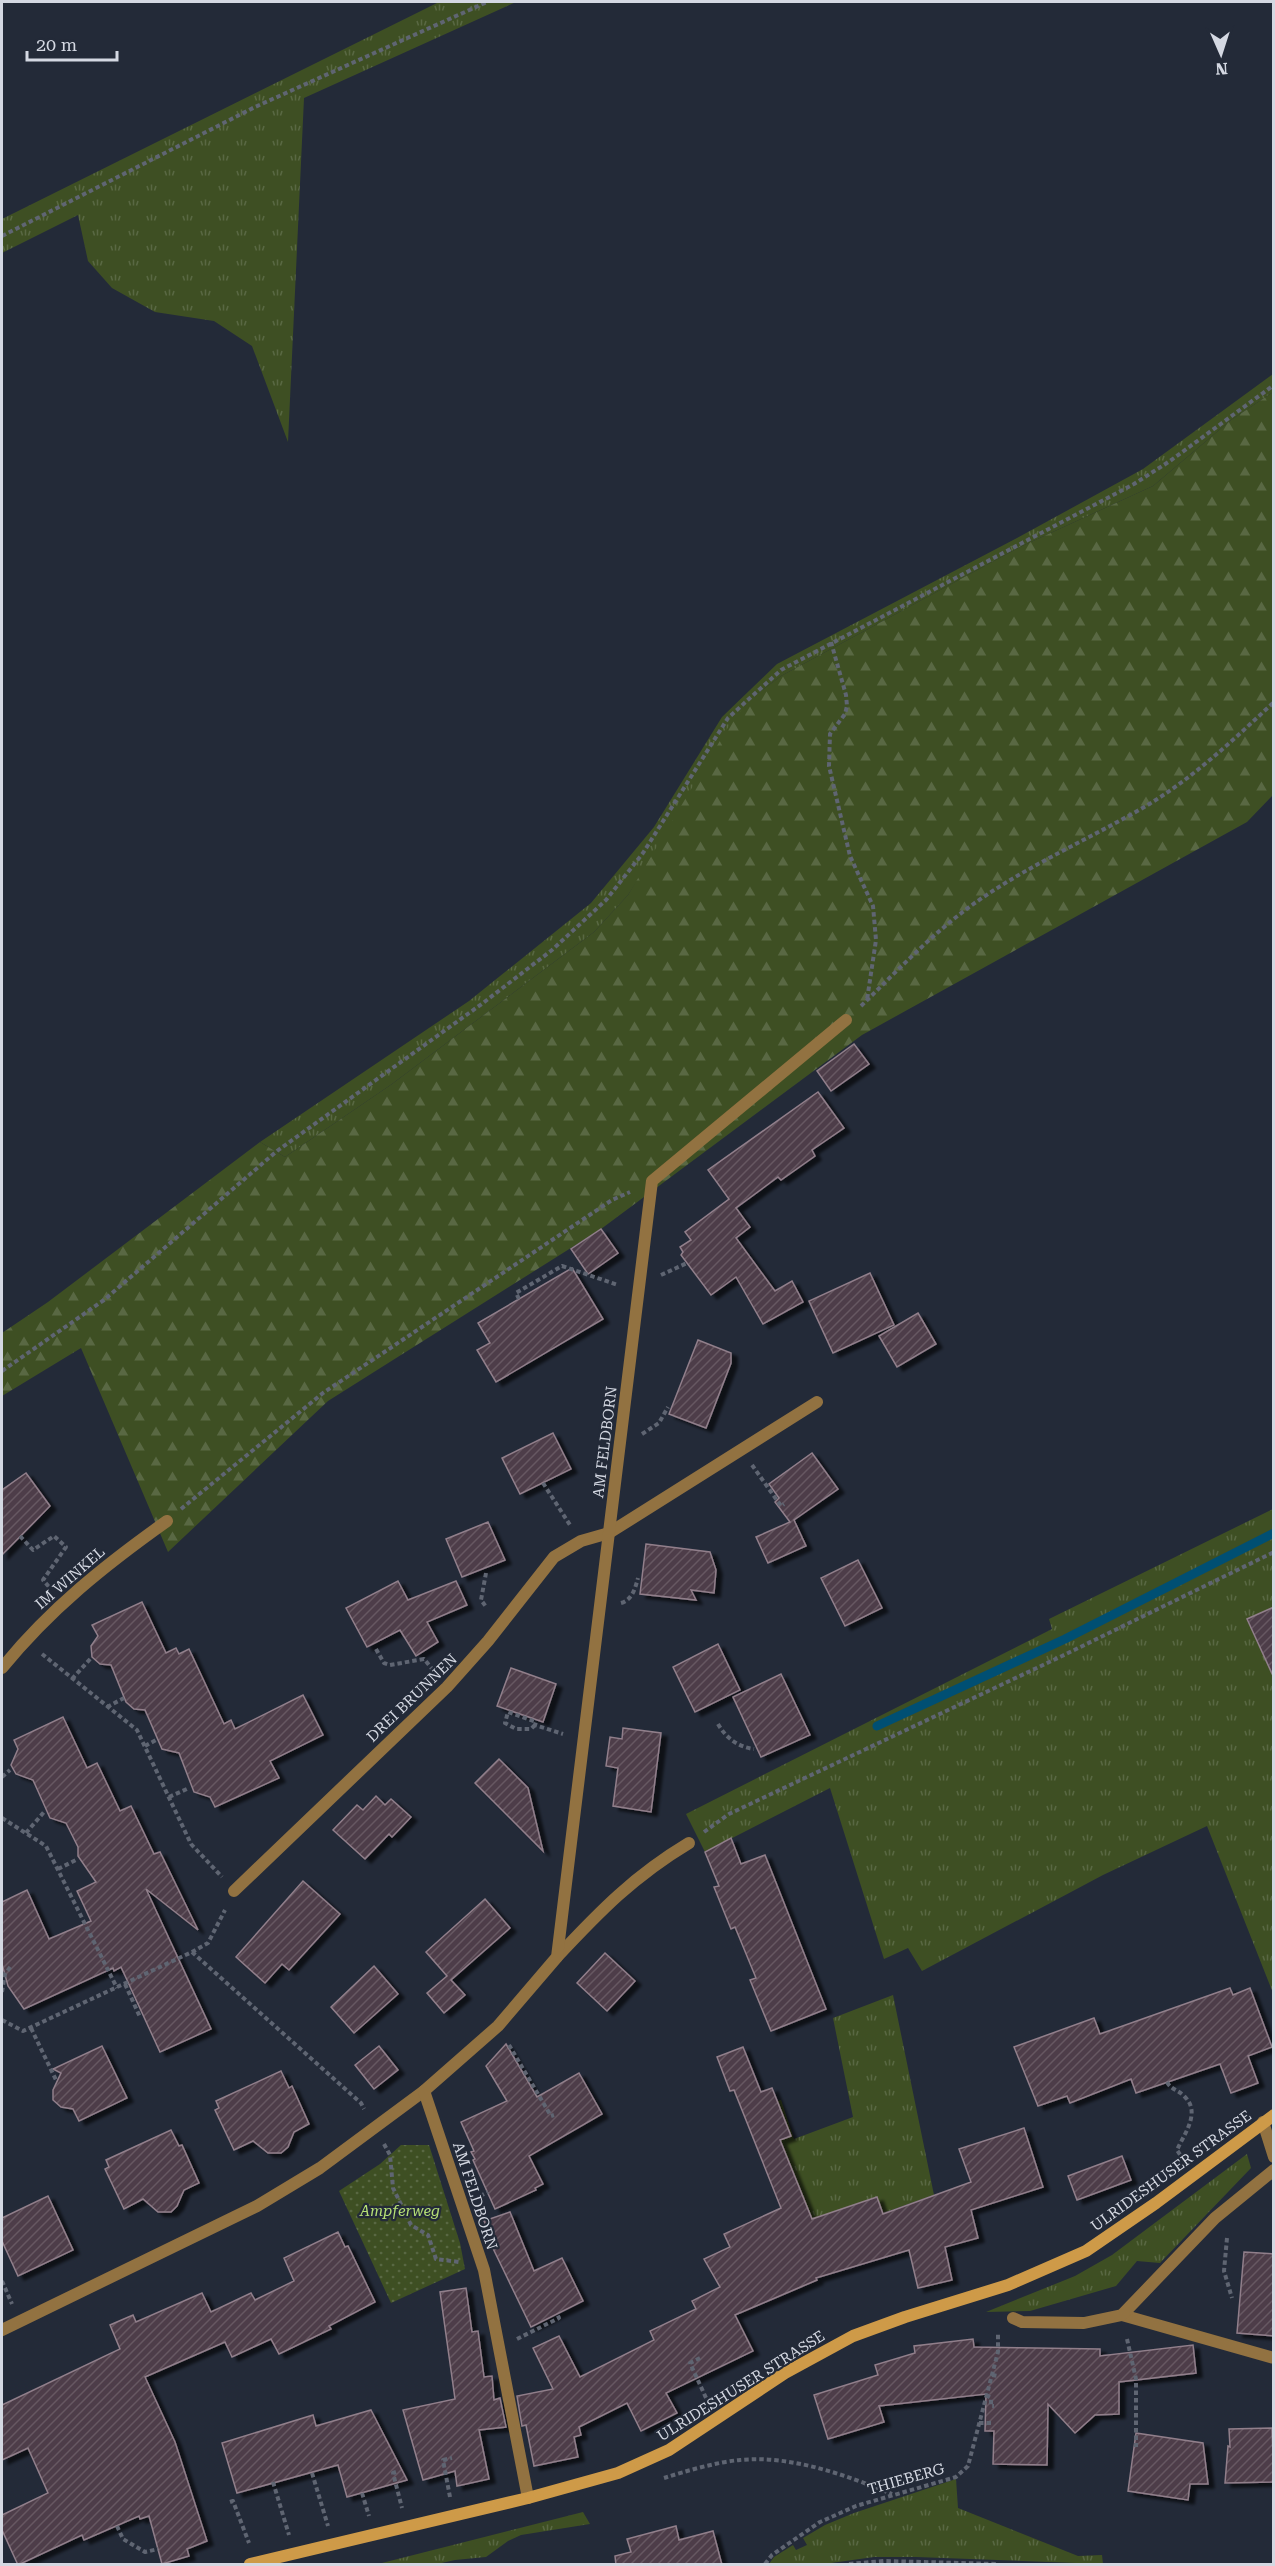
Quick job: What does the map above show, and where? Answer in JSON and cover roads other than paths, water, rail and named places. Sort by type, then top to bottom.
[{"type":"street","name":"AM FELDBORN","points":[[557,1957],[652,1181],[846,1020]]},
{"type":"street","name":"DREI BRUNNEN","points":[[234,1890],[447,1688],[554,1557],[581,1541],[609,1533],[817,1402]]},
{"type":"street","name":"IM WINKEL","points":[[2,1668],[25,1639],[63,1602],[104,1566],[167,1521]]},
{"type":"street","points":[[2,2330],[257,2206],[320,2168],[424,2091],[498,2026],[607,1903],[658,1862],[689,1843]]},
{"type":"street","name":"AM FELDBORN","points":[[424,2091],[482,2264],[528,2498]]},
{"type":"street","points":[[1268,2119],[1274,2157]]},
{"type":"street","name":"ULRIDESHUSER STRASSE","points":[[254,2564],[528,2498],[618,2473],[669,2450],[785,2373],[853,2336],[904,2317],[1008,2285],[1086,2251],[1268,2119]]},
{"type":"street","points":[[1122,2315],[1215,2218],[1274,2170]]},
{"type":"street","points":[[1013,2318],[1022,2322],[1084,2323],[1122,2315],[1274,2358]]},
{"type":"waterway","points":[[877,1726],[1065,1639],[1274,1533]]},
{"type":"park label","name":"Ampferweg","points":[[400,2211]]}]
